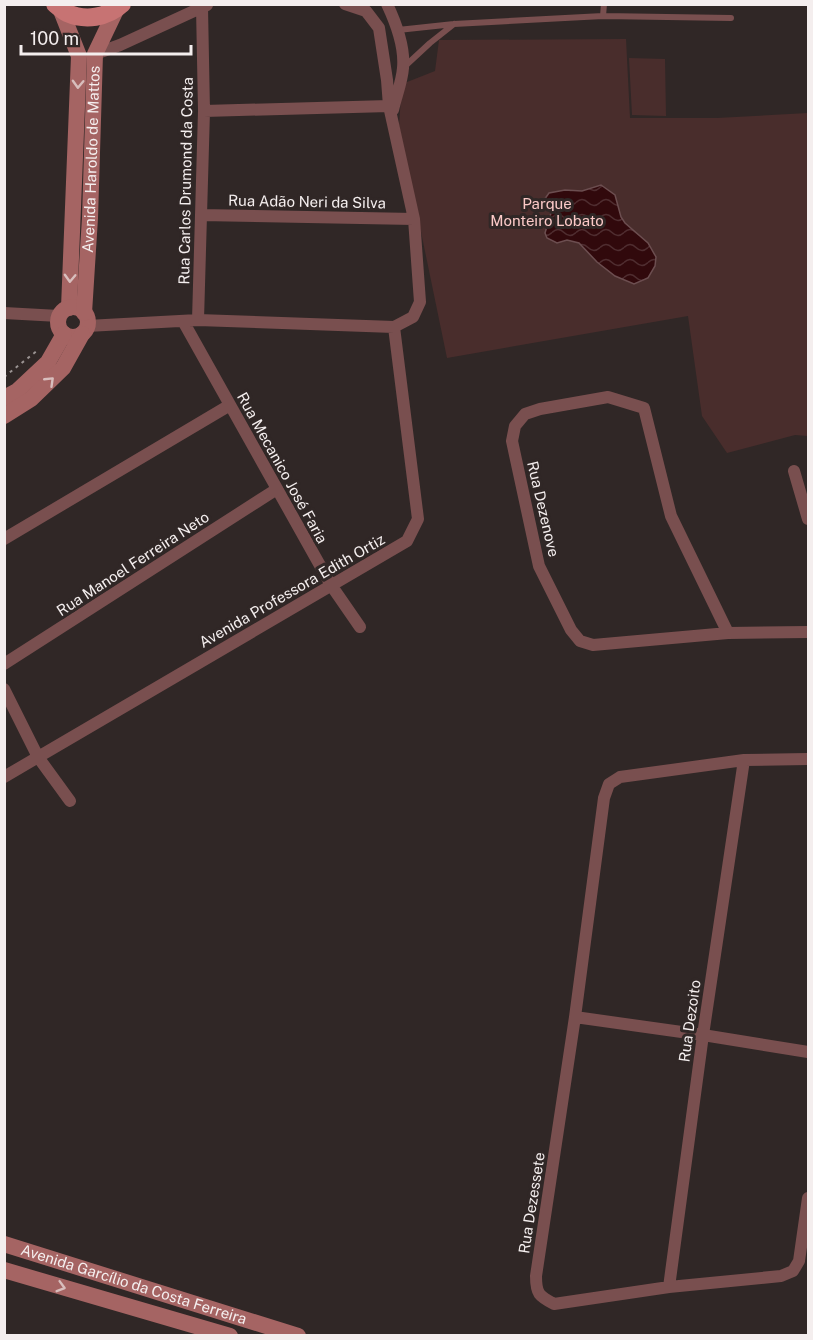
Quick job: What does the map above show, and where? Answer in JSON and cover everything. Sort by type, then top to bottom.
[{"type":"main road","points":[[58,6],[67,13],[83,18],[100,17],[119,7]]},
{"type":"street","points":[[4,314],[76,319],[198,320],[394,327],[413,317],[420,302],[414,219],[390,111],[379,28],[366,11],[345,4]]},
{"type":"street","points":[[387,4],[402,50],[403,69],[390,111]]},
{"type":"street","name":"Avenida Haroldo de Mattos","points":[[58,6],[79,56],[76,319]]},
{"type":"street","points":[[95,54],[205,6]]},
{"type":"street","name":"Rua Carlos Drumond da Costa","points":[[198,320],[205,6]]},
{"type":"street","name":"Avenida Haroldo de Mattos","points":[[4,416],[32,399],[63,368],[76,319],[90,218],[95,54],[119,7]]},
{"type":"street","points":[[105,34],[120,45]]},
{"type":"street","points":[[204,111],[390,111]]},
{"type":"street","name":"Rua Adão Neri da Silva","points":[[201,215],[414,219]]},
{"type":"street","points":[[4,398],[16,391],[48,362],[64,334],[58,326],[76,319]]},
{"type":"street","name":"Rua Mecanico José Faria","points":[[183,321],[331,585],[360,627]]},
{"type":"street","name":"Avenida Professora Edith Ortiz","points":[[4,777],[407,542],[418,519],[394,327]]},
{"type":"street","name":"Rua Dezenove","points":[[728,633],[671,516],[644,408],[608,398],[540,409],[525,414],[515,426],[512,441],[539,566],[571,630],[580,641],[593,645],[728,633],[808,632]]},
{"type":"street","points":[[4,539],[230,405]]},
{"type":"street","points":[[794,471],[806,502],[808,519]]},
{"type":"street","name":"Rua Manoel Ferreira Neto","points":[[4,664],[277,489]]},
{"type":"street","points":[[4,690],[38,757],[70,801]]},
{"type":"street","points":[[744,760],[808,759]]},
{"type":"street","name":"Rua Dezessete","points":[[744,760],[620,777],[609,784],[604,798],[536,1288],[541,1297],[554,1304],[669,1287],[781,1276],[793,1271],[799,1261],[808,1198]]},
{"type":"street","name":"Rua Dezoito","points":[[669,1287],[703,1035],[744,760]]},
{"type":"street","points":[[575,1017],[808,1052]]},
{"type":"street","name":"Avenida Garcílio da Costa Ferreira","points":[[4,1244],[298,1335]]},
{"type":"street","name":"Avenida Garcílio da Costa Ferreira","points":[[4,1270],[230,1335]]},
{"type":"lane","points":[[603,16],[604,4]]},
{"type":"lane","points":[[397,30],[454,24],[603,16],[731,18]]},
{"type":"lane","points":[[403,69],[454,24]]},
{"type":"path","points":[[4,377],[43,346]]},
{"type":"green space","name":"Parque Monteiro Lobato","points":[[626,39],[630,118],[717,118],[808,113],[808,436],[795,435],[727,453],[702,416],[688,316],[447,358],[399,125],[402,84],[435,71],[439,40]]},
{"type":"green space","points":[[629,58],[665,59],[666,116],[632,115]]},
{"type":"water","points":[[601,185],[615,195],[621,217],[648,243],[656,257],[655,266],[648,278],[634,284],[615,276],[597,262],[579,243],[567,240],[557,243],[547,238],[545,233],[551,213],[544,200],[549,193],[565,190],[582,191]]}]
